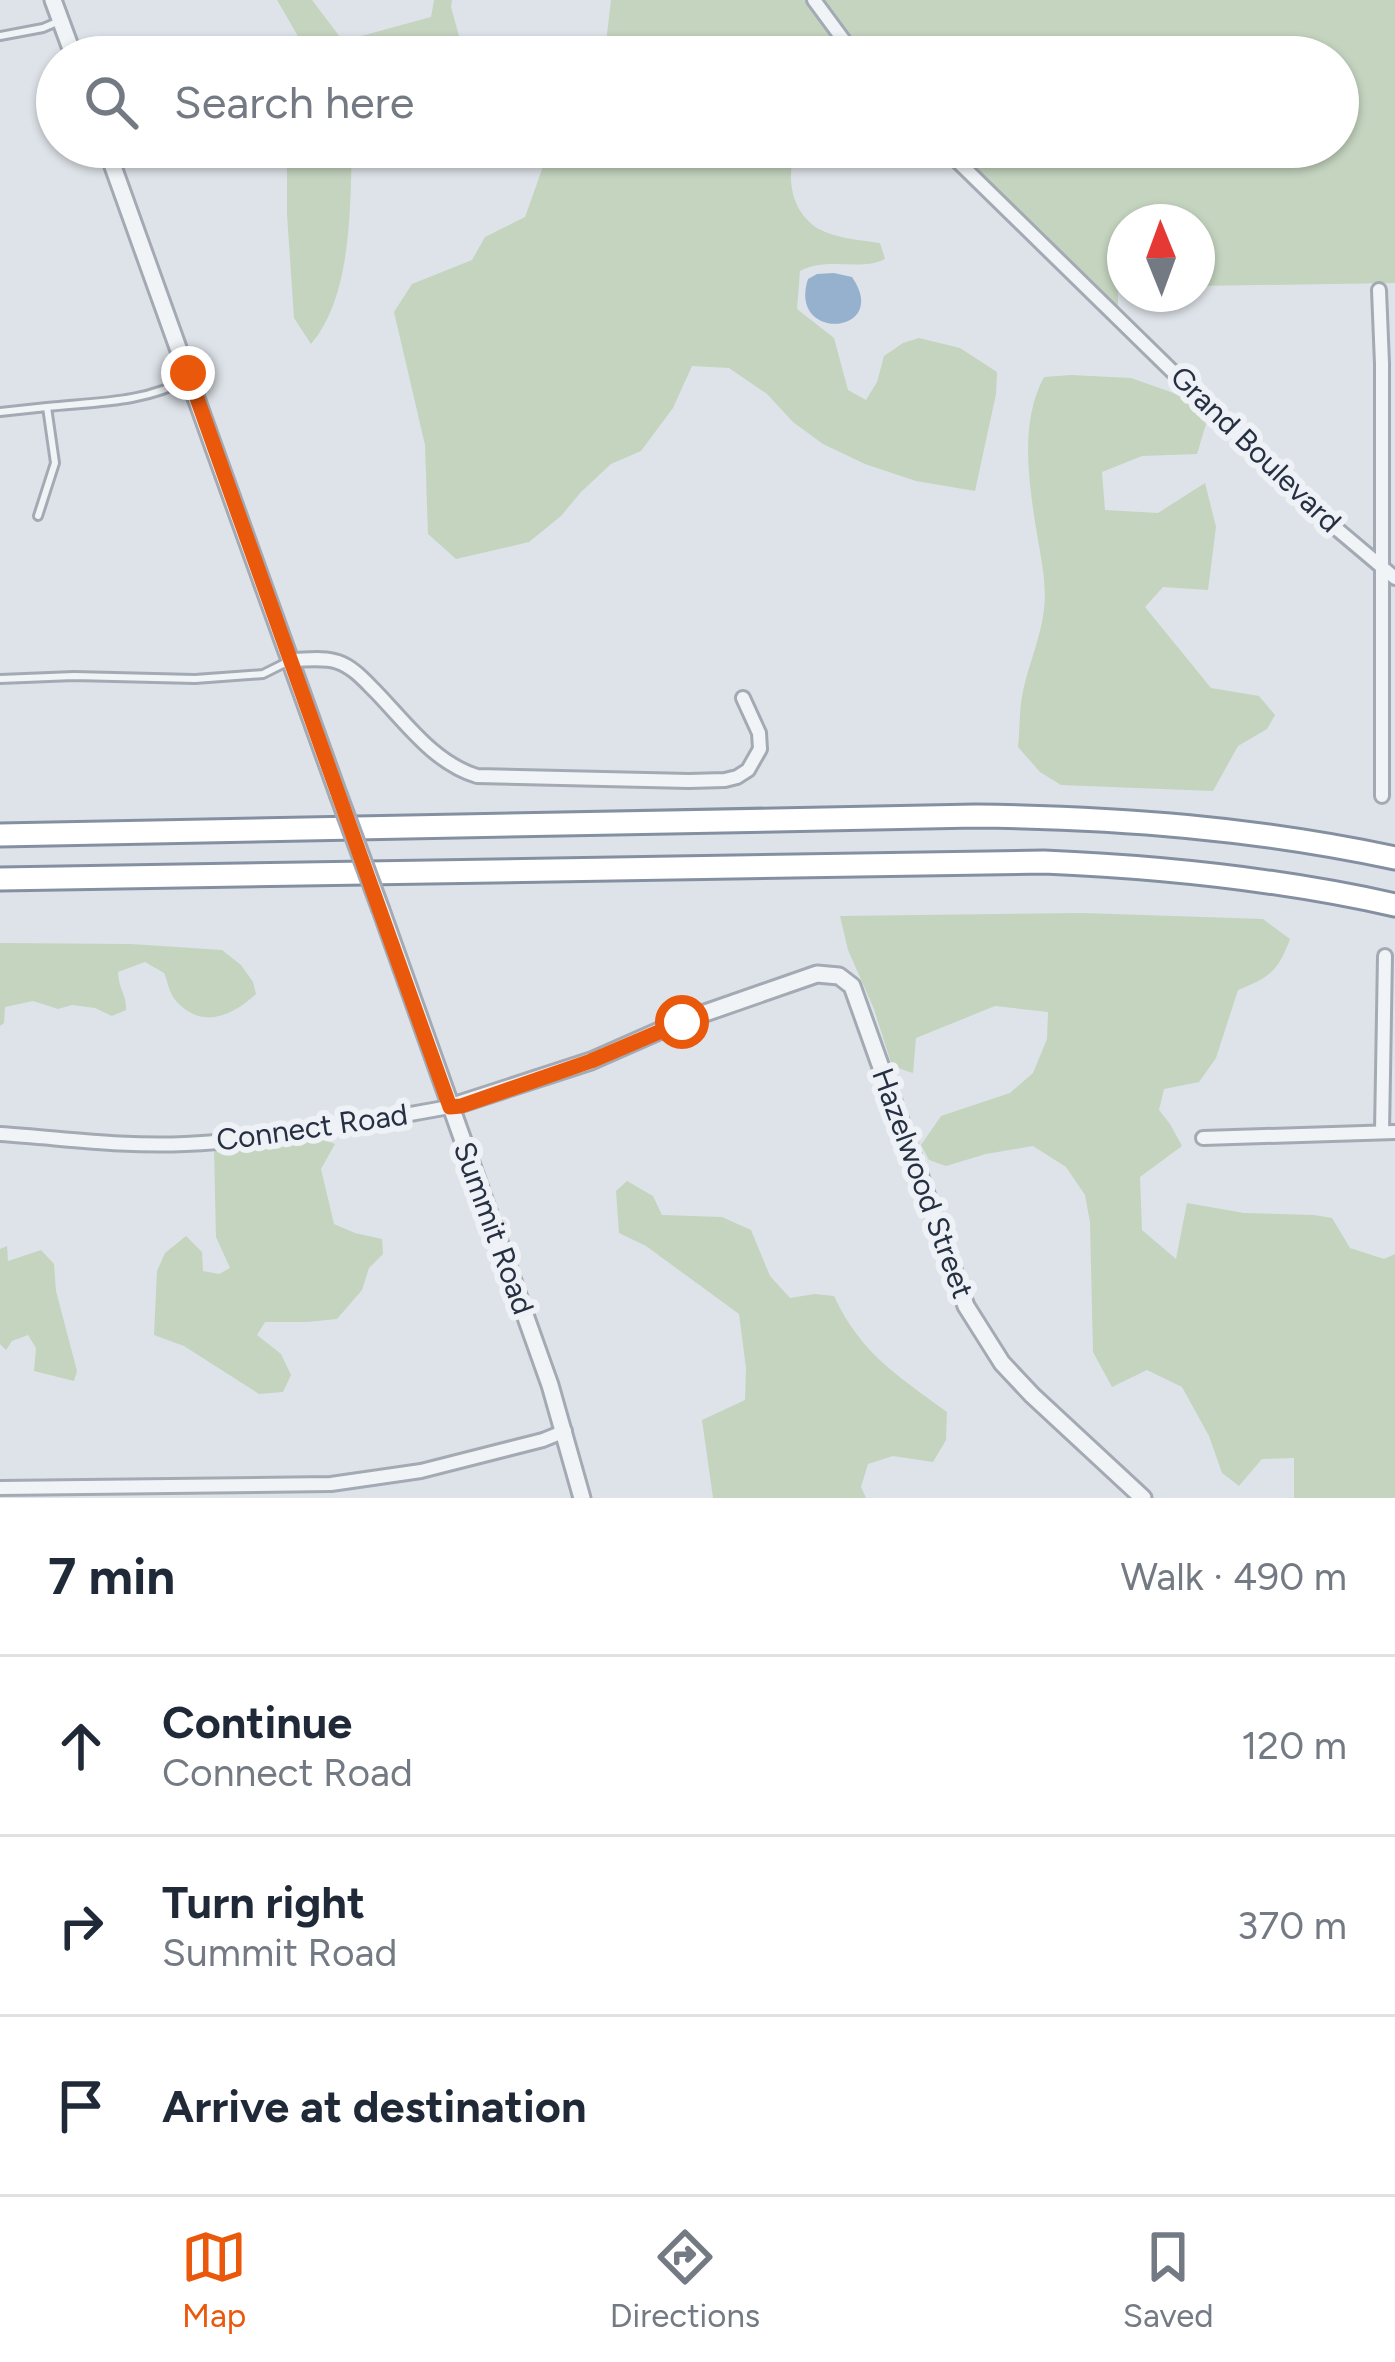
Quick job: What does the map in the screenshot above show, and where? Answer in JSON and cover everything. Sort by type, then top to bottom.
[{"type":"highway","points":[[0,835],[1080,817],[1237,830],[1395,856]]},
{"type":"highway","points":[[0,879],[1044,862],[1242,877],[1395,905]]},
{"type":"street","points":[[53,0],[66,36]]},
{"type":"street","points":[[814,0],[841,36]]},
{"type":"street","name":"Summit Road","points":[[114,168],[490,1214],[565,1431],[582,1498]]},
{"type":"street","name":"Grand Boulevard","points":[[965,168],[1312,508],[1395,578]]},
{"type":"street","points":[[1379,290],[1382,796]]},
{"type":"street","points":[[291,660],[327,660],[347,667],[435,754],[477,776],[689,781],[737,777],[756,760],[760,741],[743,698]]},
{"type":"street","points":[[1202,1138],[1389,1132],[1385,956]]},
{"type":"street","name":"Connect Road","points":[[0,1134],[117,1144],[188,1144],[461,1106],[817,974]]},
{"type":"street","name":"Hazelwood Street","points":[[817,974],[839,976],[852,986],[949,1262],[966,1306],[990,1346],[1042,1406],[1143,1498]]},
{"type":"street","points":[[0,1488],[242,1492],[331,1484],[394,1477],[565,1431]]},
{"type":"lane","points":[[0,36],[60,20]]},
{"type":"lane","points":[[0,412],[133,398],[165,391],[190,377]]},
{"type":"lane","points":[[38,516],[55,463],[46,407]]},
{"type":"lane","points":[[0,679],[195,679],[263,674],[291,660]]},
{"type":"green space","points":[[277,0],[312,0],[339,36],[298,36]]},
{"type":"green space","points":[[434,0],[452,0],[459,36],[361,36],[431,17]]},
{"type":"green space","points":[[611,0],[1395,0],[1395,283],[1215,286],[1215,204],[1107,204],[1107,308],[964,168],[1359,168],[1359,36],[607,36]]},
{"type":"green space","points":[[287,168],[351,168],[341,277],[334,302],[311,344],[294,318]]},
{"type":"green space","points":[[542,168],[792,168],[795,200],[814,226],[846,238],[880,243],[885,259],[800,271],[797,309],[834,338],[848,390],[866,400],[884,356],[919,338],[960,348],[997,372],[975,491],[916,481],[865,464],[823,444],[767,394],[729,368],[692,366],[673,408],[641,451],[611,464],[529,542],[456,559],[428,534],[425,445],[394,312],[412,284],[472,260],[485,237],[525,217]]},
{"type":"green space","points":[[1044,377],[1131,378],[1182,396],[1206,424],[1197,454],[1142,456],[1102,472],[1105,510],[1158,513],[1205,483],[1216,527],[1208,590],[1163,587],[1145,607],[1211,688],[1259,696],[1275,715],[1267,729],[1238,746],[1213,791],[1061,785],[1040,772],[1018,747],[1022,698],[1045,599],[1029,474],[1031,414]]},
{"type":"green space","points":[[1083,913],[1263,919],[1290,939],[1271,972],[1238,990],[1216,1058],[1199,1082],[1164,1089],[1159,1110],[1182,1146],[1140,1177],[1142,1230],[1176,1259],[1187,1203],[1244,1213],[1314,1215],[1332,1218],[1350,1248],[1384,1259],[1395,1254],[1395,1498],[1294,1498],[1294,1458],[1262,1459],[1239,1486],[1222,1473],[1209,1436],[1182,1387],[1147,1370],[1112,1387],[1093,1352],[1090,1222],[1085,1195],[1066,1167],[1033,1146],[946,1166],[929,1160],[921,1145],[941,1116],[1010,1093],[1033,1073],[1047,1039],[1048,1012],[995,1006],[916,1038],[913,1073],[892,1066],[840,916]]},
{"type":"green space","points":[[0,943],[222,950],[241,965],[256,994],[227,1014],[196,1015],[176,1001],[164,973],[145,962],[118,972],[126,1010],[112,1016],[95,1008],[72,1005],[58,1009],[33,1001],[5,1007],[0,1026]]},
{"type":"green space","points":[[318,1137],[335,1144],[321,1169],[334,1224],[382,1239],[383,1254],[369,1268],[362,1290],[337,1319],[265,1322],[257,1335],[281,1354],[291,1375],[283,1392],[259,1394],[184,1346],[154,1335],[157,1271],[165,1253],[186,1236],[202,1252],[203,1271],[219,1274],[230,1268],[216,1237],[214,1148]]},
{"type":"green space","points":[[627,1181],[653,1196],[662,1215],[722,1217],[751,1230],[770,1276],[790,1298],[834,1296],[869,1349],[947,1412],[946,1440],[933,1462],[893,1456],[868,1464],[861,1487],[866,1498],[713,1498],[702,1420],[745,1400],[739,1314],[646,1246],[619,1233],[616,1191]]},
{"type":"green space","points":[[7,1246],[8,1261],[41,1250],[54,1264],[56,1291],[77,1371],[74,1381],[34,1371],[36,1348],[28,1335],[12,1341],[6,1350],[0,1344],[0,1249]]},
{"type":"water","points":[[834,273],[852,277],[861,296],[859,311],[837,324],[812,314],[806,300],[808,279]]},
{"type":"route","points":[[188,373],[450,1107],[591,1061],[682,1022]]}]
